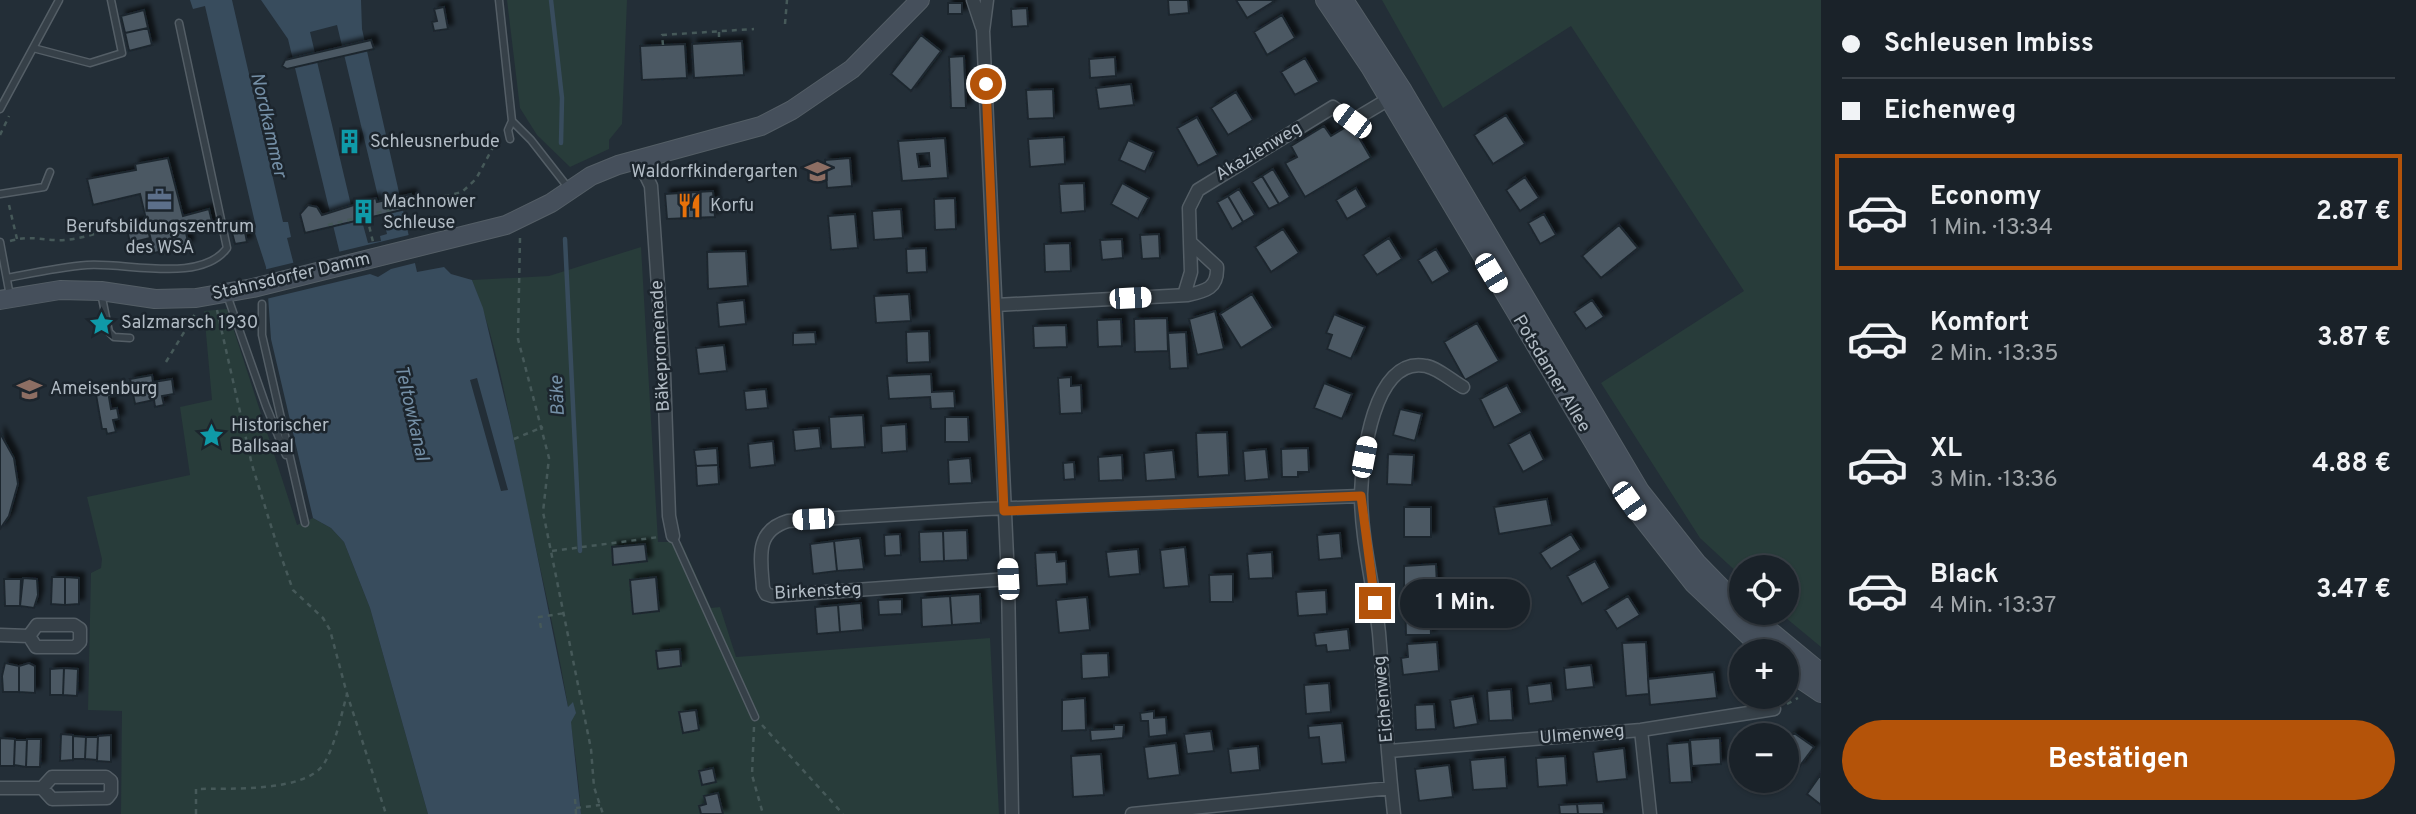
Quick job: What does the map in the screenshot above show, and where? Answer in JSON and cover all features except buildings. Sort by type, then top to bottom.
[{"type":"street","points":[[901,19],[909,0]]},
{"type":"street","name":"Stahnsdorfer Damm","points":[[5,299],[60,290],[101,291],[155,299],[221,299],[253,288],[519,221],[591,176],[638,159],[761,125],[792,110],[852,69],[920,0]]},
{"type":"street","points":[[972,0],[984,31]]},
{"type":"street","points":[[987,0],[984,31],[1008,579],[1012,814]]},
{"type":"street","name":"Potsdamer Allee","points":[[1325,0],[1396,95],[1640,491],[1697,563],[1729,596]]},
{"type":"street","name":"Potsdamer Allee","points":[[1344,0],[1628,500],[1694,584],[1752,639]]},
{"type":"street","name":"Akazienweg","points":[[1184,295],[1191,272],[1189,208],[1198,190],[1333,107],[1352,121],[1396,95]]},
{"type":"street","name":"Bäkepromenade","points":[[638,159],[651,186],[664,373],[669,516],[673,536]]},
{"type":"street","points":[[996,305],[1184,295],[1212,288],[1218,279],[1217,267],[1190,242]]},
{"type":"street","name":"Eichenweg","points":[[1394,814],[1378,629],[1361,496],[1373,414],[1390,378],[1409,366],[1427,365],[1463,387]]},
{"type":"street","name":"Birkensteg","points":[[1008,579],[772,596],[765,594],[763,588],[761,542],[765,534],[778,523],[972,510],[1004,511],[1361,496]]},
{"type":"street","points":[[1763,625],[1821,673]]},
{"type":"street","points":[[0,635],[29,636]]},
{"type":"street","points":[[1799,678],[1821,693]]},
{"type":"street","name":"Ulmenweg","points":[[1389,751],[1640,730],[1774,709]]},
{"type":"street","points":[[1640,730],[1650,814]]},
{"type":"street","points":[[52,777],[106,777],[111,781],[111,793],[107,798],[52,799],[43,788],[52,777]]},
{"type":"street","points":[[0,788],[43,788]]},
{"type":"street","points":[[1132,814],[1391,788]]},
{"type":"lane","points":[[0,109],[59,0]]},
{"type":"lane","points":[[33,48],[90,63],[122,53],[111,0]]},
{"type":"lane","points":[[499,0],[512,121],[508,130],[510,139]]},
{"type":"lane","points":[[7,278],[89,265],[183,269],[219,259],[227,248],[179,23]]},
{"type":"lane","points":[[512,121],[553,166],[570,190]]},
{"type":"lane","points":[[3,194],[44,187],[50,173]]},
{"type":"lane","points":[[0,243],[7,278],[5,299]]},
{"type":"lane","points":[[101,291],[109,332],[114,337],[130,338]]},
{"type":"lane","points":[[221,299],[293,470]]},
{"type":"lane","points":[[262,304],[262,335],[305,523]]},
{"type":"lane","points":[[673,536],[755,717]]},
{"type":"path","points":[[785,24],[788,0]]},
{"type":"path","points":[[663,45],[662,35],[754,29]]},
{"type":"path","points":[[719,31],[719,42]]},
{"type":"path","points":[[328,225],[462,192],[476,179],[499,135],[512,121]]},
{"type":"path","points":[[3,194],[17,239]]},
{"type":"path","points":[[367,216],[374,248]]},
{"type":"path","points":[[0,243],[28,236],[63,239],[126,225]]},
{"type":"path","points":[[520,231],[518,339],[549,457],[543,512],[603,814]]},
{"type":"path","points":[[221,299],[222,340],[252,465],[276,545],[293,590],[323,618],[330,630],[347,694],[386,814]]},
{"type":"path","points":[[166,362],[190,321]]},
{"type":"path","points":[[514,439],[543,427]]},
{"type":"path","points":[[552,551],[673,536]]},
{"type":"path","points":[[541,628],[539,617],[565,613]]},
{"type":"path","points":[[196,814],[196,789],[278,785],[307,779],[317,773],[331,747],[347,694]]},
{"type":"path","points":[[755,717],[752,775],[763,814]]},
{"type":"path","points":[[755,717],[843,814]]},
{"type":"path","points":[[575,799],[576,814]]},
{"type":"path","points":[[576,808],[600,805]]},
{"type":"green space","points":[[507,0],[627,0],[622,124],[609,140],[609,149],[570,167],[537,135],[520,108]]},
{"type":"green space","points":[[1382,0],[1821,0],[1821,647],[1794,625],[1799,625],[1799,555],[1729,555],[1729,565],[1700,538],[1601,383],[1744,291],[1571,26],[1443,108]]},
{"type":"green space","points":[[641,247],[658,542],[681,542],[711,608],[720,607],[736,657],[990,638],[999,814],[581,814],[559,655],[497,360],[472,280],[549,276]]},
{"type":"green space","points":[[227,309],[297,525],[313,518],[331,528],[344,542],[370,608],[428,814],[121,814],[122,711],[88,710],[91,573],[101,568],[102,559],[87,497],[190,475],[180,407],[212,400],[204,311]]},
{"type":"water","name":"Teltowkanal","points":[[190,0],[232,0],[283,222],[288,222],[291,237],[287,238],[294,265],[340,254],[288,39],[261,0],[361,0],[362,29],[417,272],[444,267],[451,274],[472,280],[483,308],[510,421],[568,707],[573,702],[576,713],[571,722],[581,814],[428,814],[370,608],[344,542],[331,528],[313,518],[271,339],[266,267],[254,230],[256,227],[205,6],[193,9]],"holes":[[[337,25],[387,234],[380,236],[381,241],[368,243],[362,221],[355,222],[310,32]]]},
{"type":"pier","points":[[413,234],[419,262],[391,269],[378,277],[370,274],[266,299],[263,270]]},
{"type":"pier","points":[[477,378],[508,490],[501,491],[470,380]]},
{"type":"waterway","name":"Bäke","points":[[551,0],[562,98],[561,143]]},
{"type":"waterway","name":"Bäke","points":[[565,239],[580,551]]},
{"type":"place","name":"Schleusnerbude","points":[[350,142]]},
{"type":"place","name":"Waldorfkindergarten","points":[[818,172]]},
{"type":"place","name":"Berufsbildungszentrum des WSA","points":[[160,200]]},
{"type":"place","name":"Korfu","points":[[690,206]]},
{"type":"place","name":"Machnower Schleuse","points":[[363,212]]},
{"type":"place","name":"Salzmarsch 1930","points":[[101,323]]},
{"type":"place","name":"Ameisenburg","points":[[30,389]]},
{"type":"place","name":"Historischer Ballsaal","points":[[211,436]]},
{"type":"route","points":[[986,84],[1004,511],[1361,496],[1375,603]]},
{"type":"water label","name":"Nordkammer","points":[[268,125]]}]
